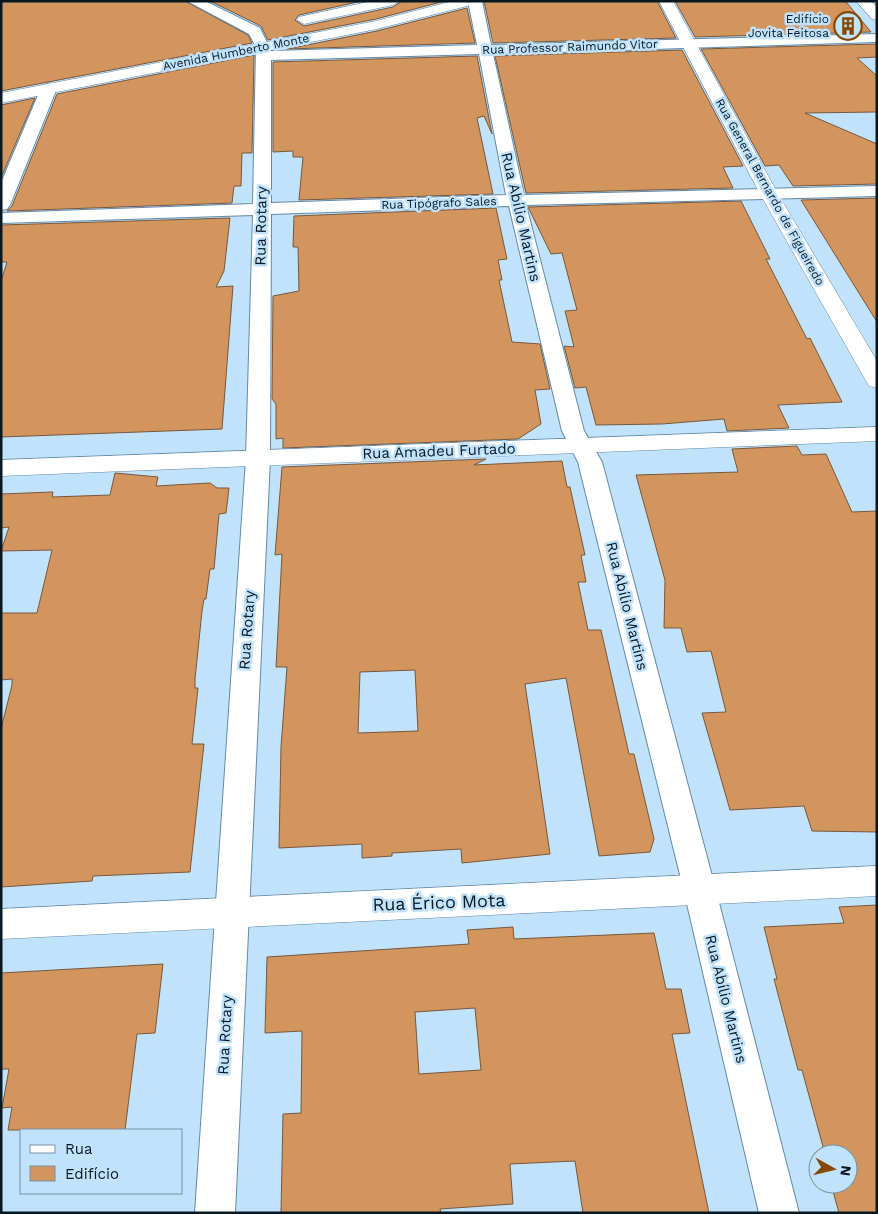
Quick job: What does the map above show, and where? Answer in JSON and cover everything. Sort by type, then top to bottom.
[{"type":"street","points":[[194,1],[263,40]]},
{"type":"street","name":"Avenida Humberto Monte","points":[[287,24],[393,1]]},
{"type":"street","name":"Avenida Humberto Monte","points":[[1,98],[46,79],[263,40],[378,25],[470,1]]},
{"type":"street","name":"Rua Abílio Martins","points":[[474,1],[486,49],[516,200],[573,431],[580,446],[589,458],[700,891],[779,1213]]},
{"type":"street","name":"Rua General Bernardo de Figueiredo","points":[[666,1],[769,194],[877,381]]},
{"type":"street","points":[[863,1],[877,16]]},
{"type":"street","name":"Avenida Humberto Monte","points":[[232,36],[263,40]]},
{"type":"street","name":"Rua Professor Raimundo Vitor","points":[[263,40],[486,49],[877,38]]},
{"type":"street","name":"Rua Rotary","points":[[215,1213],[258,459],[263,40]]},
{"type":"street","points":[[1,83],[20,79]]},
{"type":"street","points":[[1,205],[46,79]]},
{"type":"street","name":"Rua Tipógrafo Sales","points":[[1,218],[516,200],[877,190]]},
{"type":"street","name":"Rua Amadeu Furtado","points":[[1,468],[877,434]]},
{"type":"street","name":"Rua Érico Mota","points":[[1,924],[233,910],[700,891],[877,881]]},
{"type":"building","points":[[1,1],[185,1],[248,35],[252,43],[1,91]]},
{"type":"building","points":[[210,1],[362,1],[299,15],[295,20],[304,26],[393,7],[402,1],[445,1],[376,19],[268,40],[261,26]]},
{"type":"building","points":[[484,1],[657,1],[676,38],[493,43]]},
{"type":"building","points":[[675,1],[843,1],[847,3],[871,32],[695,37]]},
{"type":"building","points":[[467,8],[475,43],[287,49],[377,31]]},
{"type":"building","points":[[877,44],[877,57],[857,58],[877,76],[877,112],[805,113],[877,144],[877,184],[793,186],[779,165],[765,166],[701,49]]},
{"type":"building","points":[[682,50],[743,166],[723,167],[733,188],[526,193],[495,56]]},
{"type":"building","points":[[254,55],[252,153],[242,153],[241,186],[234,186],[232,203],[7,211],[12,206],[57,94]]},
{"type":"building","points":[[477,56],[492,134],[484,116],[477,118],[493,194],[299,200],[303,157],[293,157],[293,151],[273,152],[273,62]]},
{"type":"building","points":[[35,98],[1,178],[1,105]]},
{"type":"building","points":[[877,198],[877,322],[801,200]]},
{"type":"building","points":[[741,201],[770,259],[766,259],[807,339],[810,338],[842,402],[778,405],[789,428],[727,431],[724,419],[662,424],[596,425],[586,387],[575,388],[564,346],[574,347],[565,311],[577,310],[562,253],[551,254],[528,207]]},
{"type":"building","points":[[496,208],[507,259],[498,260],[502,280],[499,280],[512,342],[540,344],[550,389],[535,390],[541,424],[518,439],[283,448],[283,438],[276,439],[276,404],[272,399],[273,296],[299,291],[298,247],[293,247],[294,216]]},
{"type":"building","points":[[230,218],[224,271],[216,287],[233,286],[222,429],[1,437],[1,281],[7,262],[1,262],[1,225]]},
{"type":"building","points":[[797,446],[802,455],[826,454],[852,512],[877,511],[877,832],[812,831],[804,806],[730,810],[702,713],[726,712],[711,651],[687,652],[681,628],[664,628],[665,580],[636,475],[738,472],[732,449]]},
{"type":"building","points":[[486,459],[474,465],[562,461],[567,487],[570,487],[585,555],[581,555],[586,582],[578,582],[588,630],[601,630],[629,754],[634,754],[654,839],[650,852],[599,856],[566,678],[525,684],[550,854],[462,863],[461,849],[392,853],[392,856],[362,858],[362,844],[279,848],[281,747],[287,667],[276,667],[282,554],[275,555],[282,467]],"holes":[[[415,670],[418,731],[358,733],[360,672]]]},
{"type":"building","points":[[115,473],[158,477],[156,486],[210,483],[217,488],[229,488],[226,513],[219,514],[214,569],[210,569],[206,599],[204,599],[195,679],[195,688],[198,688],[192,744],[204,744],[190,872],[93,876],[92,881],[1,887],[1,729],[12,679],[1,680],[1,613],[37,613],[52,550],[1,551],[9,527],[1,528],[1,494],[53,492],[52,497],[110,495]]},
{"type":"building","points":[[877,905],[877,1213],[839,1213],[834,1194],[858,1194],[858,1144],[822,1144],[802,1070],[798,1070],[774,979],[777,979],[764,927],[844,923],[839,907]]},
{"type":"building","points":[[513,927],[514,939],[654,933],[666,989],[681,989],[690,1033],[672,1034],[709,1213],[583,1213],[575,1161],[510,1164],[513,1204],[440,1209],[441,1213],[281,1213],[283,1114],[301,1113],[302,1031],[265,1033],[267,957],[469,944],[467,930]],"holes":[[[475,1008],[481,1070],[419,1074],[415,1012]]]},
{"type":"building","points":[[163,964],[155,1033],[137,1034],[125,1129],[8,1130],[12,1107],[2,1108],[9,1069],[1,1069],[1,973]]},
{"type":"place","name":"Edifício Jovita Feitosa","points":[[848,26]]}]
